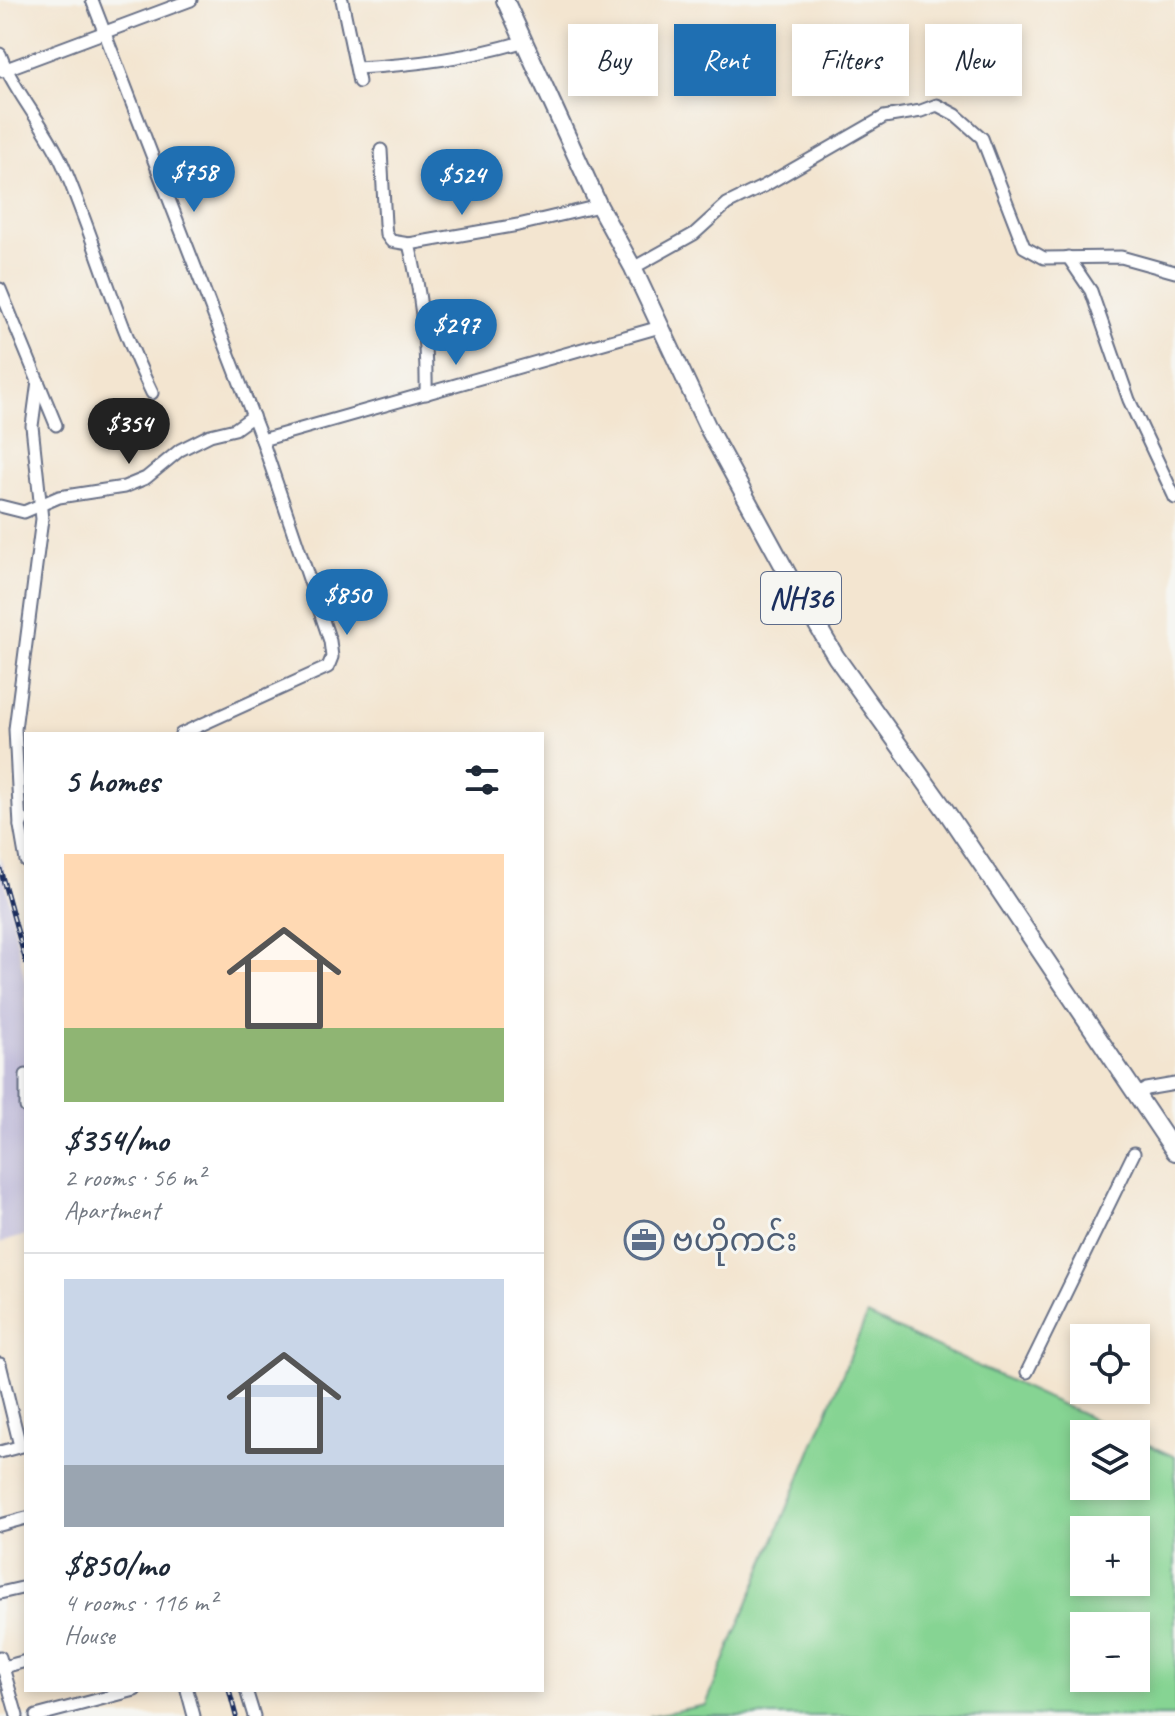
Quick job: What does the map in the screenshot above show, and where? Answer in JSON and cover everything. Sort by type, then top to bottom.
[{"type":"highway","name":"NH36","points":[[505,0],[599,206],[633,268],[730,473],[836,657],[946,811],[1175,1152]]},
{"type":"street","points":[[92,0],[262,440],[330,641],[332,657],[328,667],[185,732]]},
{"type":"street","points":[[3,70],[191,0]]},
{"type":"street","points":[[342,0],[359,82]]},
{"type":"street","points":[[357,68],[450,59],[495,51],[525,41]]},
{"type":"street","points":[[0,54],[3,70],[50,137],[133,355],[152,393]]},
{"type":"street","points":[[633,268],[694,234],[727,204],[884,117],[937,105],[956,115],[982,138],[1024,247],[1044,258],[1121,257],[1175,272]]},
{"type":"street","points":[[381,150],[386,234],[391,241],[409,244],[518,225],[599,206]]},
{"type":"street","points":[[409,244],[417,276],[427,362],[426,394]]},
{"type":"street","points":[[1068,257],[1091,291],[1129,400],[1175,498]]},
{"type":"street","points":[[0,289],[56,425]]},
{"type":"street","points":[[262,440],[660,327]]},
{"type":"street","points":[[24,849],[15,729],[42,505],[32,426],[38,381]]},
{"type":"street","points":[[0,506],[24,512],[59,497],[109,491],[146,478],[180,450],[210,435],[235,429],[253,416]]},
{"type":"street","points":[[20,826],[24,816]]},
{"type":"street","points":[[1136,1096],[1146,1089],[1175,1084]]},
{"type":"street","points":[[1027,1372],[1134,1153]]},
{"type":"street","points":[[0,1364],[23,1446],[0,1452]]},
{"type":"street","points":[[0,1525],[24,1519]]},
{"type":"street","points":[[0,1593],[24,1587]]},
{"type":"street","points":[[17,1716],[1,1664],[24,1661]]},
{"type":"street","points":[[36,1716],[127,1692]]},
{"type":"street","points":[[188,1692],[194,1716]]},
{"type":"street","points":[[247,1692],[254,1716]]},
{"type":"shaded area","points":[[0,855],[24,977],[24,1236],[0,1243]]},
{"type":"green space","points":[[867,1315],[1095,1420],[1070,1420],[1070,1500],[1150,1500],[1150,1445],[1175,1457],[1175,1716],[649,1716],[706,1705]]},
{"type":"railway","points":[[0,869],[24,955]]},
{"type":"railway","points":[[230,1692],[236,1716]]},
{"type":"place","name":"ဗဟိုကင်း","points":[[644,1240]]}]
